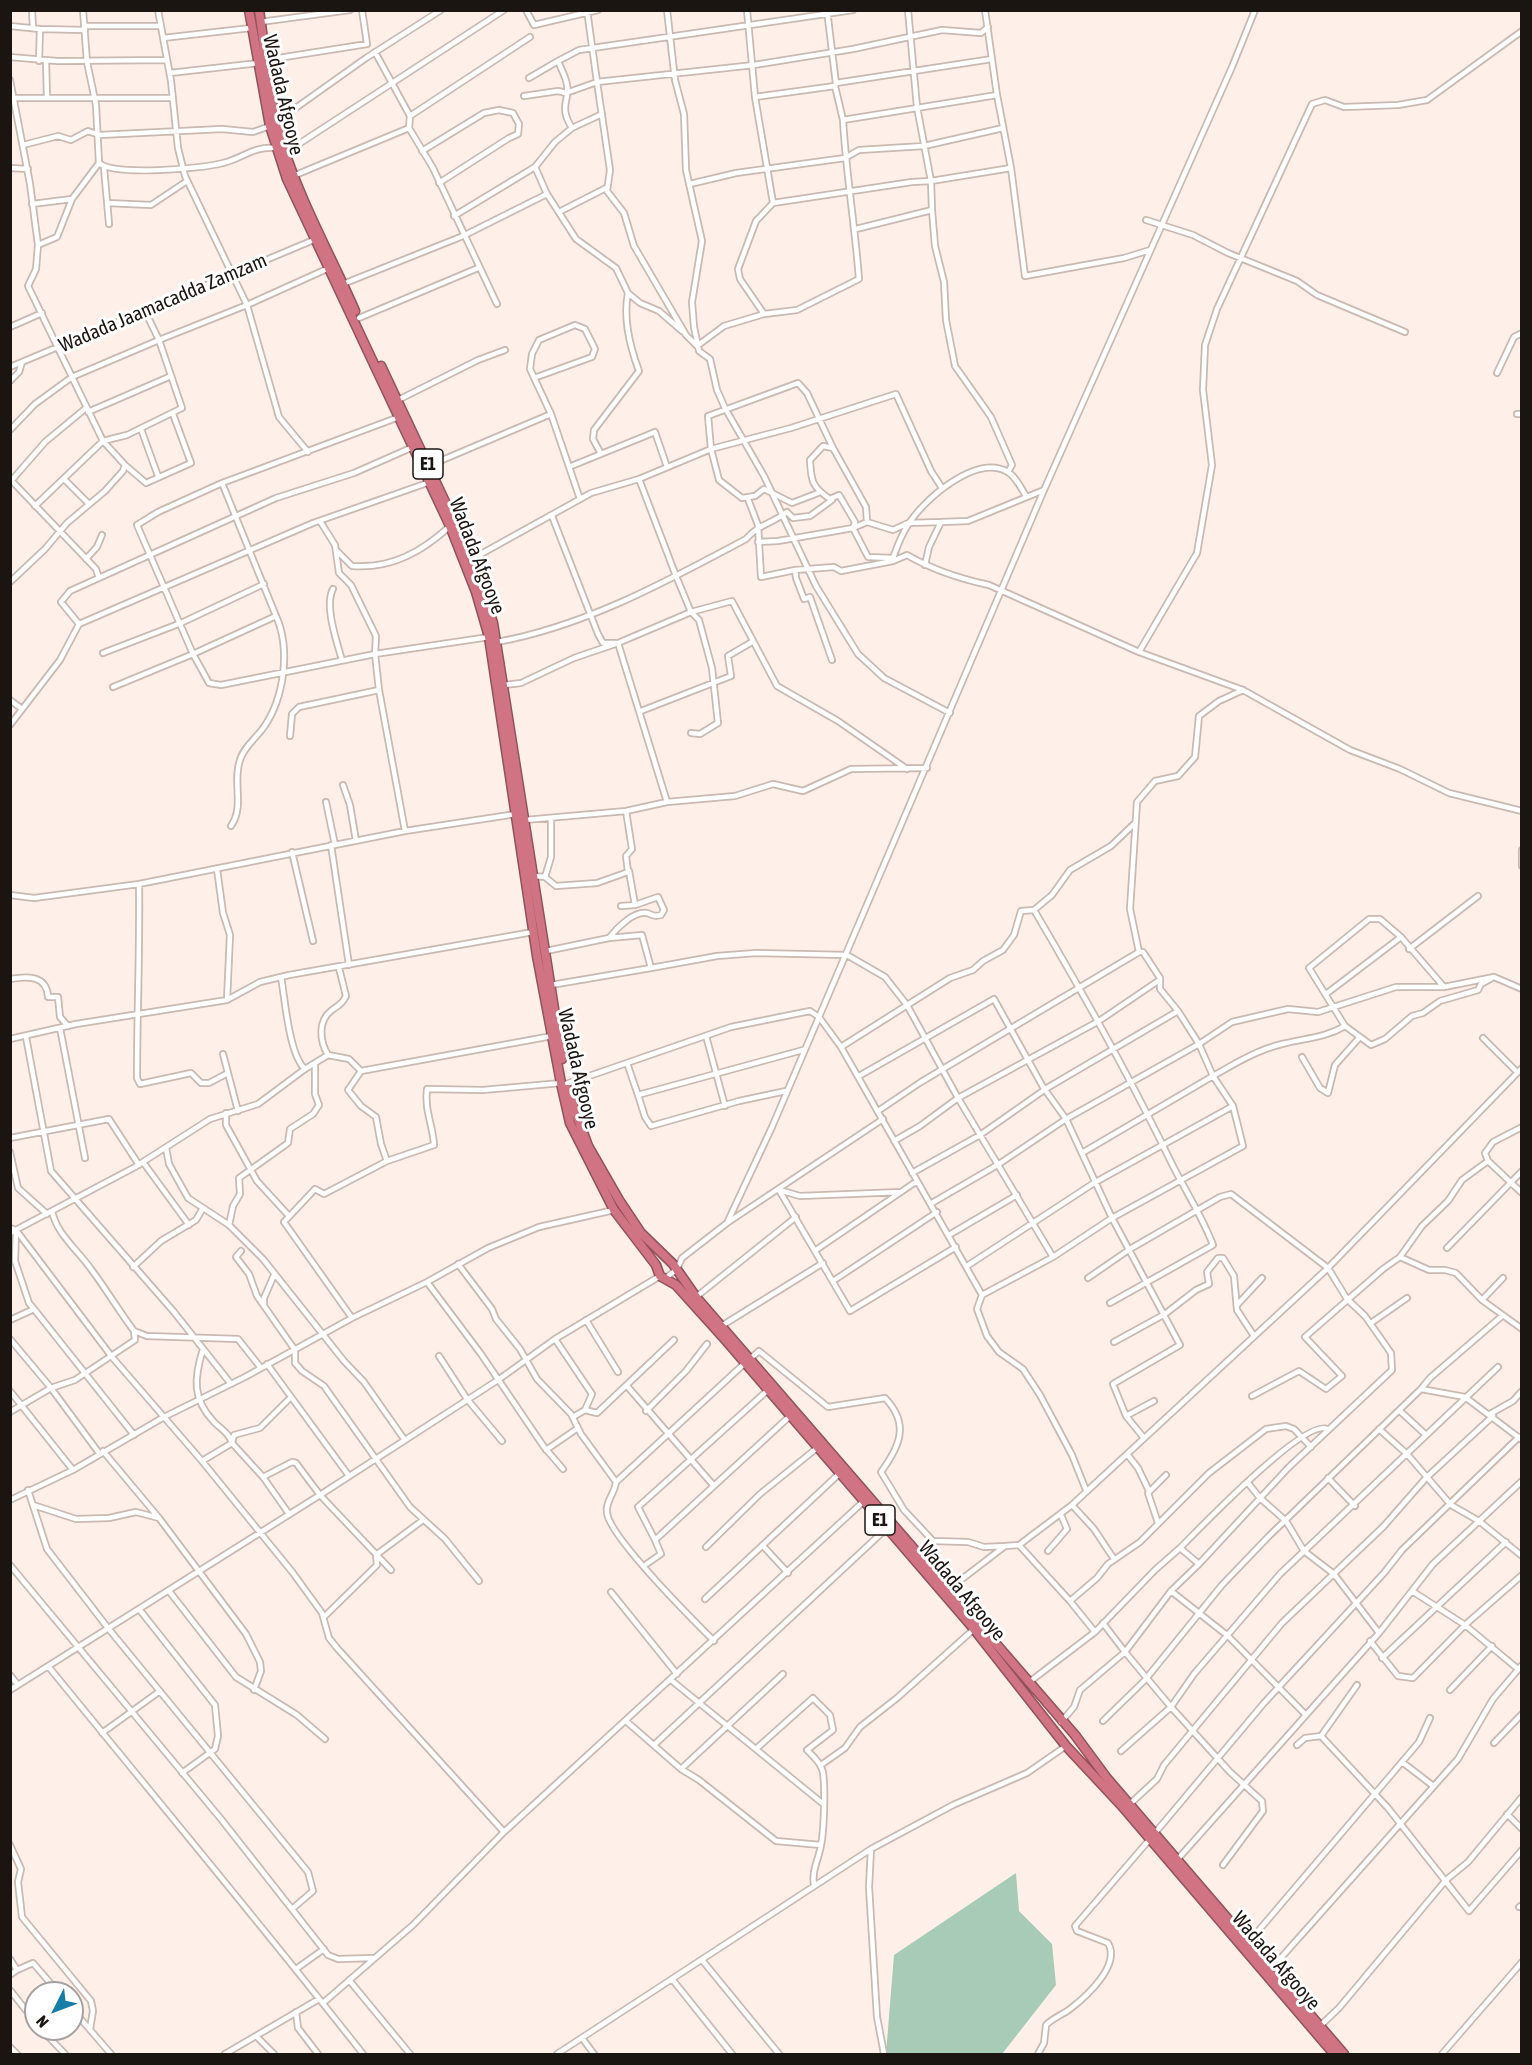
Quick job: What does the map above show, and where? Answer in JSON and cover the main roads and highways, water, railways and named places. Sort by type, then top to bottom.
[{"type":"highway","name":"Wadada Afgooye","points":[[249,10],[251,28],[263,61]]},
{"type":"highway","name":"Wadada Afgooye","points":[[259,10],[263,61],[276,148],[329,268],[450,526],[476,592],[489,637],[533,932],[570,1123],[614,1210],[663,1277],[690,1300],[748,1361],[949,1589],[1061,1722],[1080,1741],[1106,1777],[1131,1803],[1153,1836],[1334,2055]]},
{"type":"highway","name":"Wadada Afgooye","points":[[273,124],[293,176],[472,559],[497,642],[546,951],[563,1084],[588,1146],[641,1233],[668,1259],[696,1297],[723,1324],[768,1390],[974,1629],[1066,1745],[1177,1860],[1344,2055]]},
{"type":"highway","points":[[1066,1745],[1072,1732]]},
{"type":"highway","points":[[1066,1745],[1080,1741]]}]
